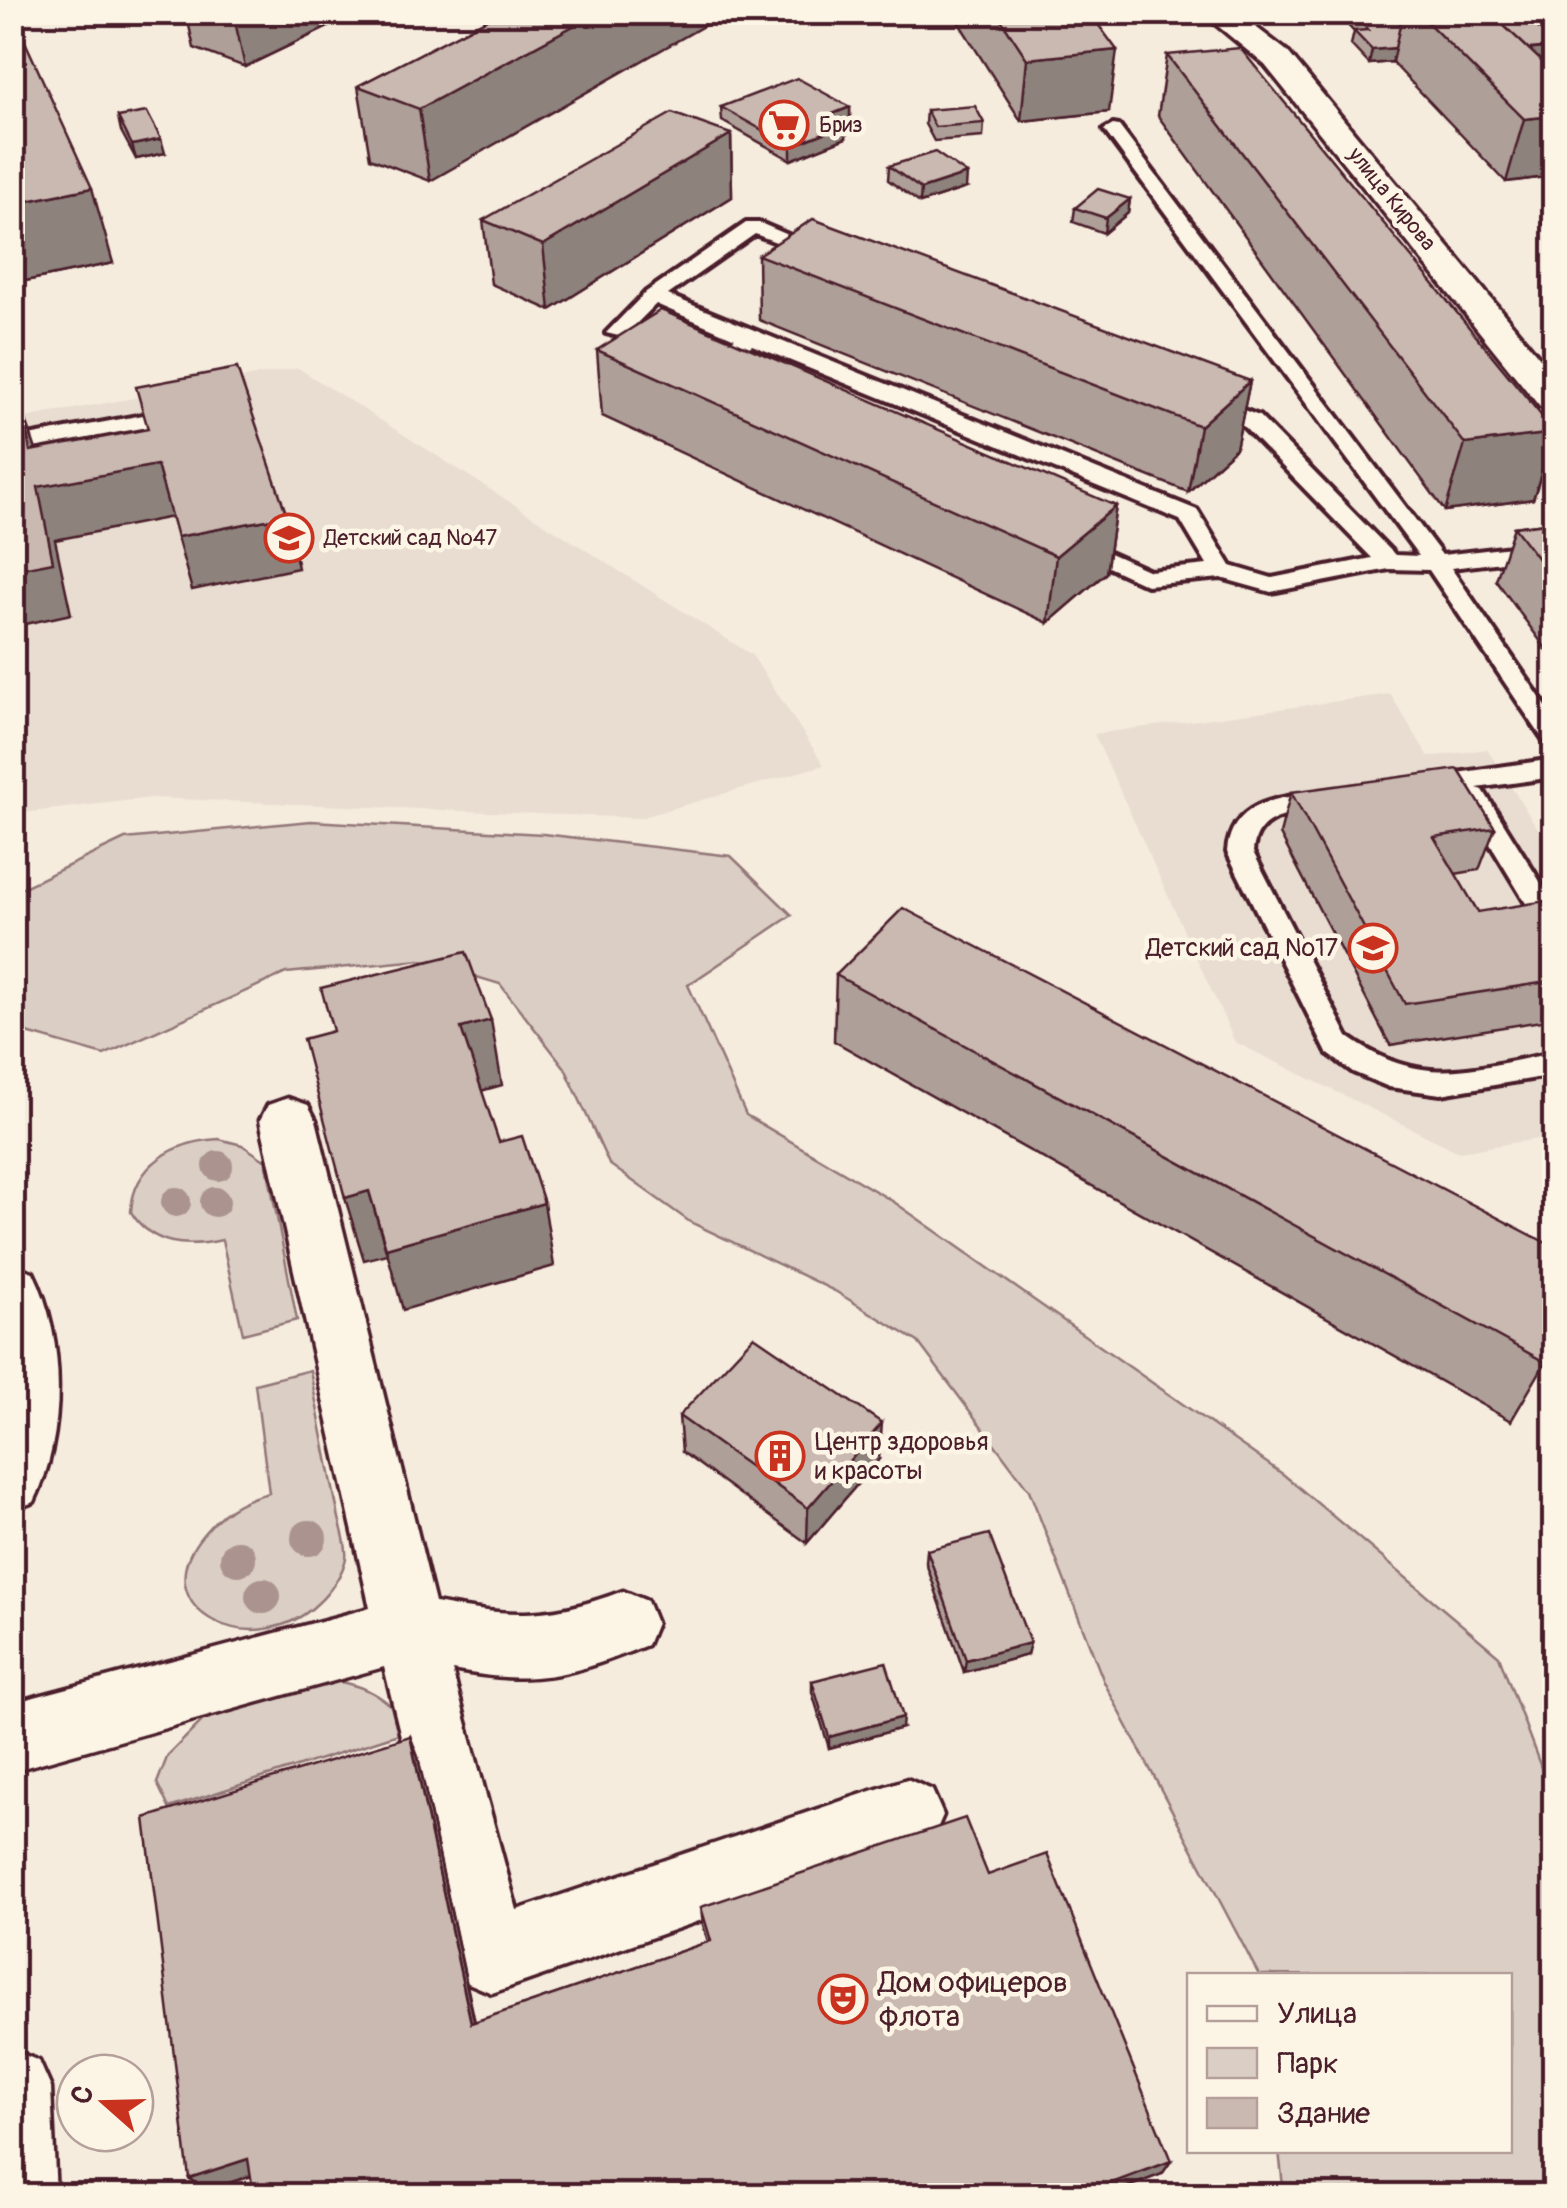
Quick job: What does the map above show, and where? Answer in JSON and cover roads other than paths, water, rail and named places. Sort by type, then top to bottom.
[{"type":"street","name":"улица Кирова","points":[[1216,12],[1276,58],[1554,399]]},
{"type":"street","points":[[288,1120],[408,1629],[492,1956],[907,1815]]},
{"type":"street","points":[[12,1290],[21,1306],[26,1414],[12,1482]]},
{"type":"street","points":[[12,1737],[408,1629],[500,1647],[572,1643],[623,1623]]},
{"type":"street","points":[[12,2088],[16,2196]]},
{"type":"lane","points":[[1113,130],[1436,563],[1554,736]]},
{"type":"lane","points":[[616,333],[652,296],[753,227],[846,263]]},
{"type":"lane","points":[[652,296],[1189,516],[1222,572]]},
{"type":"lane","points":[[710,386],[692,378],[750,337]]},
{"type":"lane","points":[[1177,392],[1251,421],[1389,562]]},
{"type":"lane","points":[[12,446],[206,410]]},
{"type":"lane","points":[[1056,538],[1147,578],[1222,572],[1271,584],[1389,562],[1436,563],[1554,549]]},
{"type":"lane","points":[[1410,789],[1554,768]]},
{"type":"lane","points":[[1465,781],[1554,926]]},
{"type":"lane","points":[[1354,797],[1280,807],[1250,818],[1239,834],[1240,852],[1337,1045],[1364,1068],[1390,1079],[1430,1084],[1554,1064]]},
{"type":"place","name":"Бриз","points":[[784,125]]},
{"type":"place","name":"Детский сад №47","points":[[289,538]]},
{"type":"place","name":"Детский сад №17","points":[[1373,948]]},
{"type":"place","name":"Центр здоровья и красоты","points":[[780,1456]]},
{"type":"place","name":"Дом офицеров флота","points":[[843,1999]]}]
